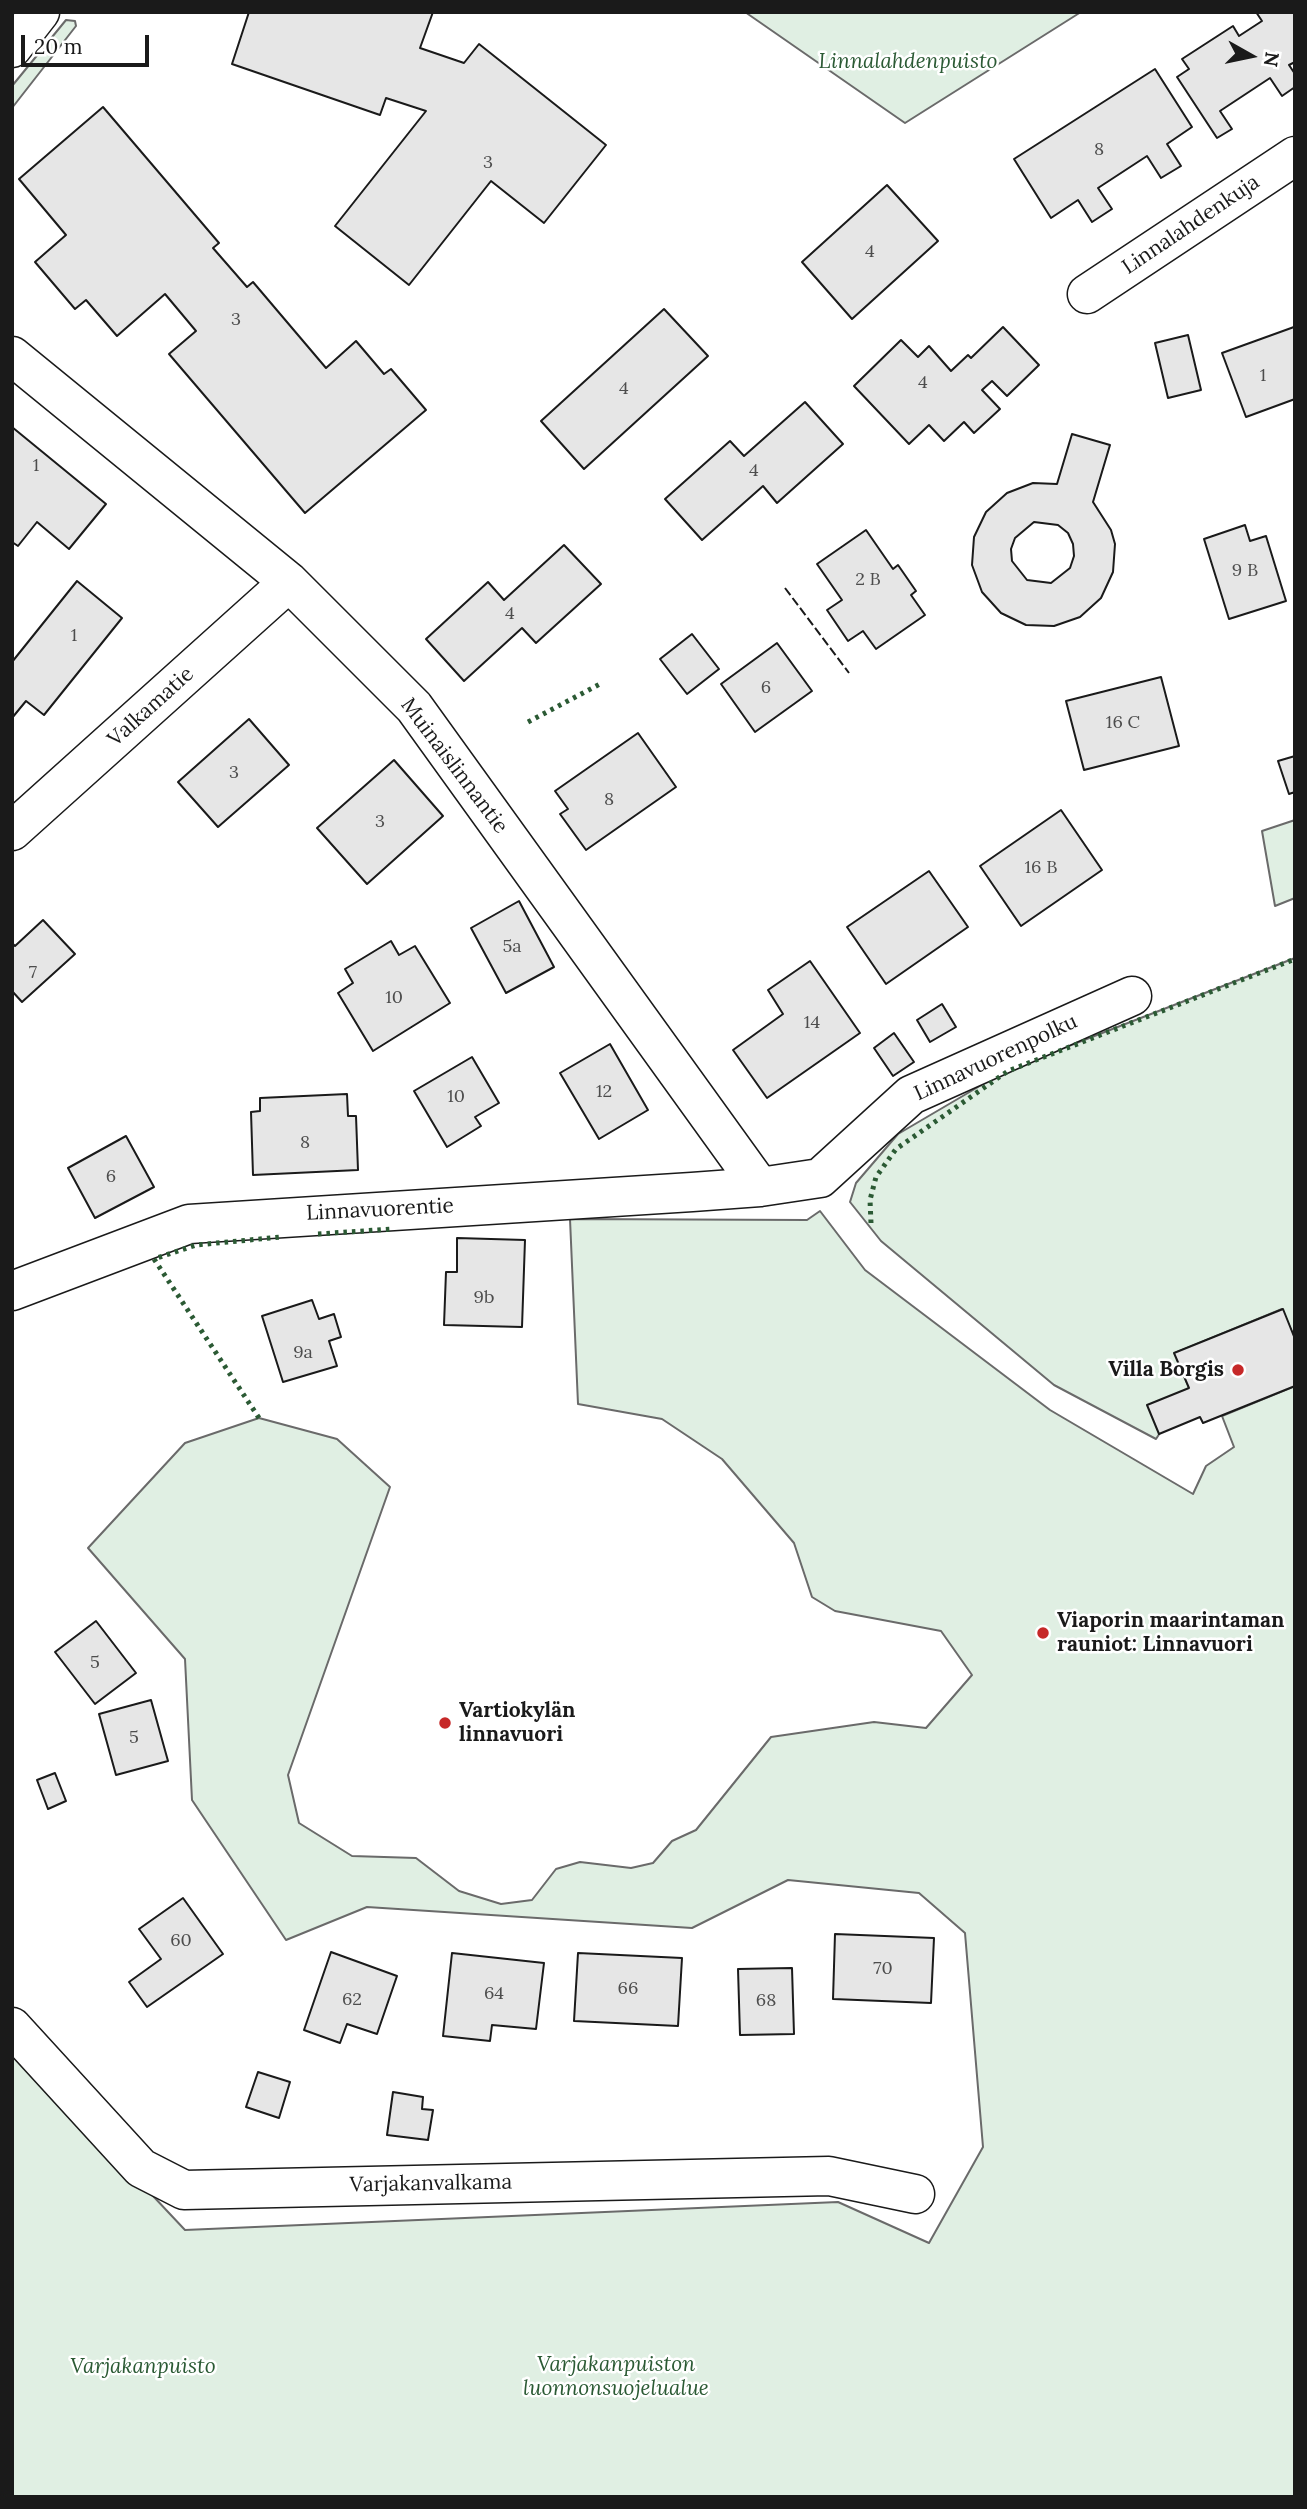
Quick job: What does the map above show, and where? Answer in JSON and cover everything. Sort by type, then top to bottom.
[{"type":"street","points":[[12,48],[40,12]]},
{"type":"street","name":"Linnalahdenkuja","points":[[1087,294],[1295,156]]},
{"type":"street","name":"Muinaislinnantie","points":[[12,356],[289,582],[414,707],[760,1187]]},
{"type":"street","name":"Valkamatie","points":[[12,831],[289,582]]},
{"type":"street","name":"Linnavuorenpolku","points":[[760,1187],[820,1178],[911,1095],[1132,996]]},
{"type":"street","name":"Linnavuorentie","points":[[12,1291],[190,1223],[760,1187]]},
{"type":"street","name":"Varjakanvalkama","points":[[12,2027],[141,2168],[184,2190],[828,2176],[915,2194]]},
{"type":"green space","name":"Linnalahdenpuisto","points":[[745,12],[1081,12],[905,123]]},
{"type":"green space","points":[[66,20],[75,21],[76,26],[12,108],[12,86]]},
{"type":"green space","points":[[1295,820],[1295,898],[1275,906],[1262,831]]},
{"type":"green space","points":[[1295,958],[1295,1339],[1282,1309],[1175,1353],[1189,1388],[1156,1439],[1054,1385],[881,1241],[850,1202],[856,1183],[898,1134],[1007,1070]]},
{"type":"green space","points":[[820,1211],[865,1270],[1050,1410],[1193,1494],[1206,1466],[1234,1447],[1222,1416],[1295,1386],[1295,2497],[12,2497],[12,2046],[185,2230],[838,2202],[929,2243],[983,2147],[965,1933],[919,1893],[788,1880],[692,1928],[367,1907],[286,1940],[192,1800],[185,1659],[88,1548],[185,1443],[259,1418],[337,1439],[390,1487],[288,1775],[299,1823],[352,1856],[416,1858],[459,1891],[501,1904],[532,1900],[556,1869],[580,1862],[631,1868],[653,1863],[672,1841],[696,1830],[771,1737],[874,1722],[926,1728],[972,1675],[941,1631],[835,1611],[812,1597],[794,1543],[722,1459],[662,1419],[578,1404],[570,1219],[807,1220]]},
{"type":"building","points":[[249,12],[433,12],[420,48],[464,63],[479,44],[606,145],[544,223],[491,181],[409,285],[335,226],[426,111],[386,98],[380,115],[232,64]]},
{"type":"building","points":[[1256,12],[1295,12],[1295,62],[1289,65],[1295,74],[1295,87],[1282,96],[1270,78],[1220,111],[1232,129],[1217,138],[1177,77],[1189,69],[1182,59],[1233,26],[1239,36],[1262,21]]},
{"type":"building","points":[[1155,69],[1192,127],[1167,144],[1181,166],[1161,178],[1147,156],[1098,188],[1112,209],[1092,222],[1078,200],[1051,218],[1014,159]]},
{"type":"building","points":[[103,107],[219,243],[213,248],[247,287],[253,282],[326,368],[356,341],[384,374],[391,369],[426,410],[305,513],[169,354],[196,331],[165,294],[117,336],[86,300],[75,309],[35,262],[66,235],[19,179]]},
{"type":"building","points":[[887,185],[938,241],[852,319],[802,262]]},
{"type":"building","points":[[664,309],[708,356],[584,469],[541,421]]},
{"type":"building","points":[[1003,327],[1039,365],[1007,396],[992,381],[982,390],[1000,409],[974,433],[964,422],[944,441],[929,425],[909,444],[854,386],[901,340],[918,357],[929,346],[951,371],[968,355],[971,358]]},
{"type":"building","points":[[1294,327],[1295,399],[1246,417],[1222,353]]},
{"type":"building","points":[[1188,335],[1201,390],[1168,398],[1155,343]]},
{"type":"building","points":[[805,402],[843,444],[777,503],[763,486],[702,540],[665,499],[730,441],[744,456]]},
{"type":"building","points":[[12,427],[106,504],[69,549],[37,522],[18,546],[12,542]]},
{"type":"building","points":[[1072,434],[1110,445],[1093,502],[1111,530],[1115,544],[1113,572],[1101,598],[1080,617],[1054,626],[1026,625],[1001,613],[982,592],[972,565],[974,537],[986,512],[1007,493],[1033,483],[1057,484]],"holes":[[[1034,522],[1058,525],[1068,533],[1073,544],[1074,556],[1070,568],[1051,583],[1027,580],[1012,561],[1011,549],[1015,538]]]},
{"type":"building","points":[[1245,525],[1250,541],[1266,536],[1286,601],[1229,619],[1204,539]]},
{"type":"building","points":[[866,530],[893,569],[898,565],[916,591],[911,595],[925,615],[876,649],[863,631],[848,641],[827,610],[842,600],[817,564]]},
{"type":"building","points":[[564,545],[601,584],[536,643],[522,628],[464,681],[426,639],[488,582],[504,600]]},
{"type":"building","points":[[77,581],[122,618],[44,715],[26,701],[12,718],[12,662]]},
{"type":"building","points":[[692,634],[719,669],[687,694],[660,659]]},
{"type":"building","points":[[777,643],[812,691],[755,732],[721,684]]},
{"type":"building","points":[[1161,677],[1179,746],[1084,770],[1066,701]]},
{"type":"building","points":[[249,719],[289,765],[218,827],[178,782]]},
{"type":"building","points":[[638,733],[676,787],[586,850],[560,814],[568,809],[555,791]]},
{"type":"building","points":[[1295,756],[1295,792],[1289,794],[1278,761]]},
{"type":"building","points":[[394,760],[443,816],[367,884],[317,828]]},
{"type":"building","points":[[1061,810],[1102,870],[1021,926],[980,866]]},
{"type":"building","points":[[929,871],[968,927],[886,984],[847,927]]},
{"type":"building","points":[[519,901],[554,967],[506,993],[471,928]]},
{"type":"building","points":[[43,920],[75,954],[22,1002],[12,991],[12,943],[15,946]]},
{"type":"building","points":[[391,941],[399,955],[415,946],[450,1003],[373,1051],[338,993],[353,983],[345,969]]},
{"type":"building","points":[[810,961],[860,1033],[767,1098],[733,1050],[783,1014],[768,990]]},
{"type":"building","points":[[942,1004],[956,1027],[930,1042],[917,1020]]},
{"type":"building","points":[[894,1033],[914,1062],[893,1076],[874,1048]]},
{"type":"building","points":[[610,1044],[648,1110],[599,1139],[560,1073]]},
{"type":"building","points":[[472,1057],[499,1103],[475,1117],[481,1126],[447,1147],[414,1091]]},
{"type":"building","points":[[347,1094],[348,1116],[356,1116],[358,1170],[253,1175],[251,1112],[260,1111],[260,1098]]},
{"type":"building","points":[[126,1136],[154,1187],[95,1218],[68,1168]]},
{"type":"building","points":[[457,1238],[525,1240],[522,1327],[444,1325],[446,1272],[457,1272]]},
{"type":"building","points":[[312,1300],[319,1319],[334,1314],[341,1337],[329,1341],[337,1366],[283,1382],[262,1316]]},
{"type":"building","name":"Villa Borgis","points":[[1283,1309],[1295,1339],[1295,1386],[1203,1423],[1200,1417],[1159,1434],[1147,1405],[1189,1388],[1174,1353]]},
{"type":"building","points":[[96,1621],[136,1673],[95,1704],[55,1652]]},
{"type":"building","points":[[151,1700],[168,1761],[116,1775],[99,1714]]},
{"type":"building","points":[[55,1773],[66,1801],[48,1809],[37,1780]]},
{"type":"building","points":[[183,1898],[223,1954],[147,2007],[129,1982],[161,1959],[139,1929]]},
{"type":"building","points":[[835,1934],[934,1938],[931,2003],[833,1999]]},
{"type":"building","points":[[331,1952],[397,1976],[377,2034],[347,2024],[340,2043],[304,2030]]},
{"type":"building","points":[[452,1953],[544,1963],[536,2029],[492,2025],[490,2041],[443,2036]]},
{"type":"building","points":[[578,1953],[682,1958],[678,2026],[574,2021]]},
{"type":"building","points":[[792,1968],[794,2034],[740,2035],[738,1969]]},
{"type":"building","points":[[258,2072],[290,2082],[279,2118],[246,2107]]},
{"type":"building","points":[[393,2092],[423,2097],[422,2109],[433,2110],[428,2140],[387,2135]]},
{"type":"hedge","points":[[528,722],[600,684]]},
{"type":"hedge","points":[[871,1223],[870,1200],[876,1177],[896,1149],[1008,1071],[1295,959]]},
{"type":"hedge","points":[[318,1234],[392,1229]]},
{"type":"hedge","points":[[259,1418],[154,1259],[196,1245],[281,1237]]},
{"type":"fence","points":[[785,588],[849,673]]},
{"type":"place","name":"Villa Borgis","points":[[1238,1370]]},
{"type":"place","name":"Viaporin maarintaman rauniot: Linnavuori","points":[[1043,1633]]},
{"type":"place","name":"Vartiokylän linnavuori","points":[[445,1723]]},
{"type":"park label","name":"Varjakanpuisto","points":[[143,2367]]},
{"type":"park label","name":"Varjakanpuiston luonnonsuojelualue","points":[[616,2377]]}]
